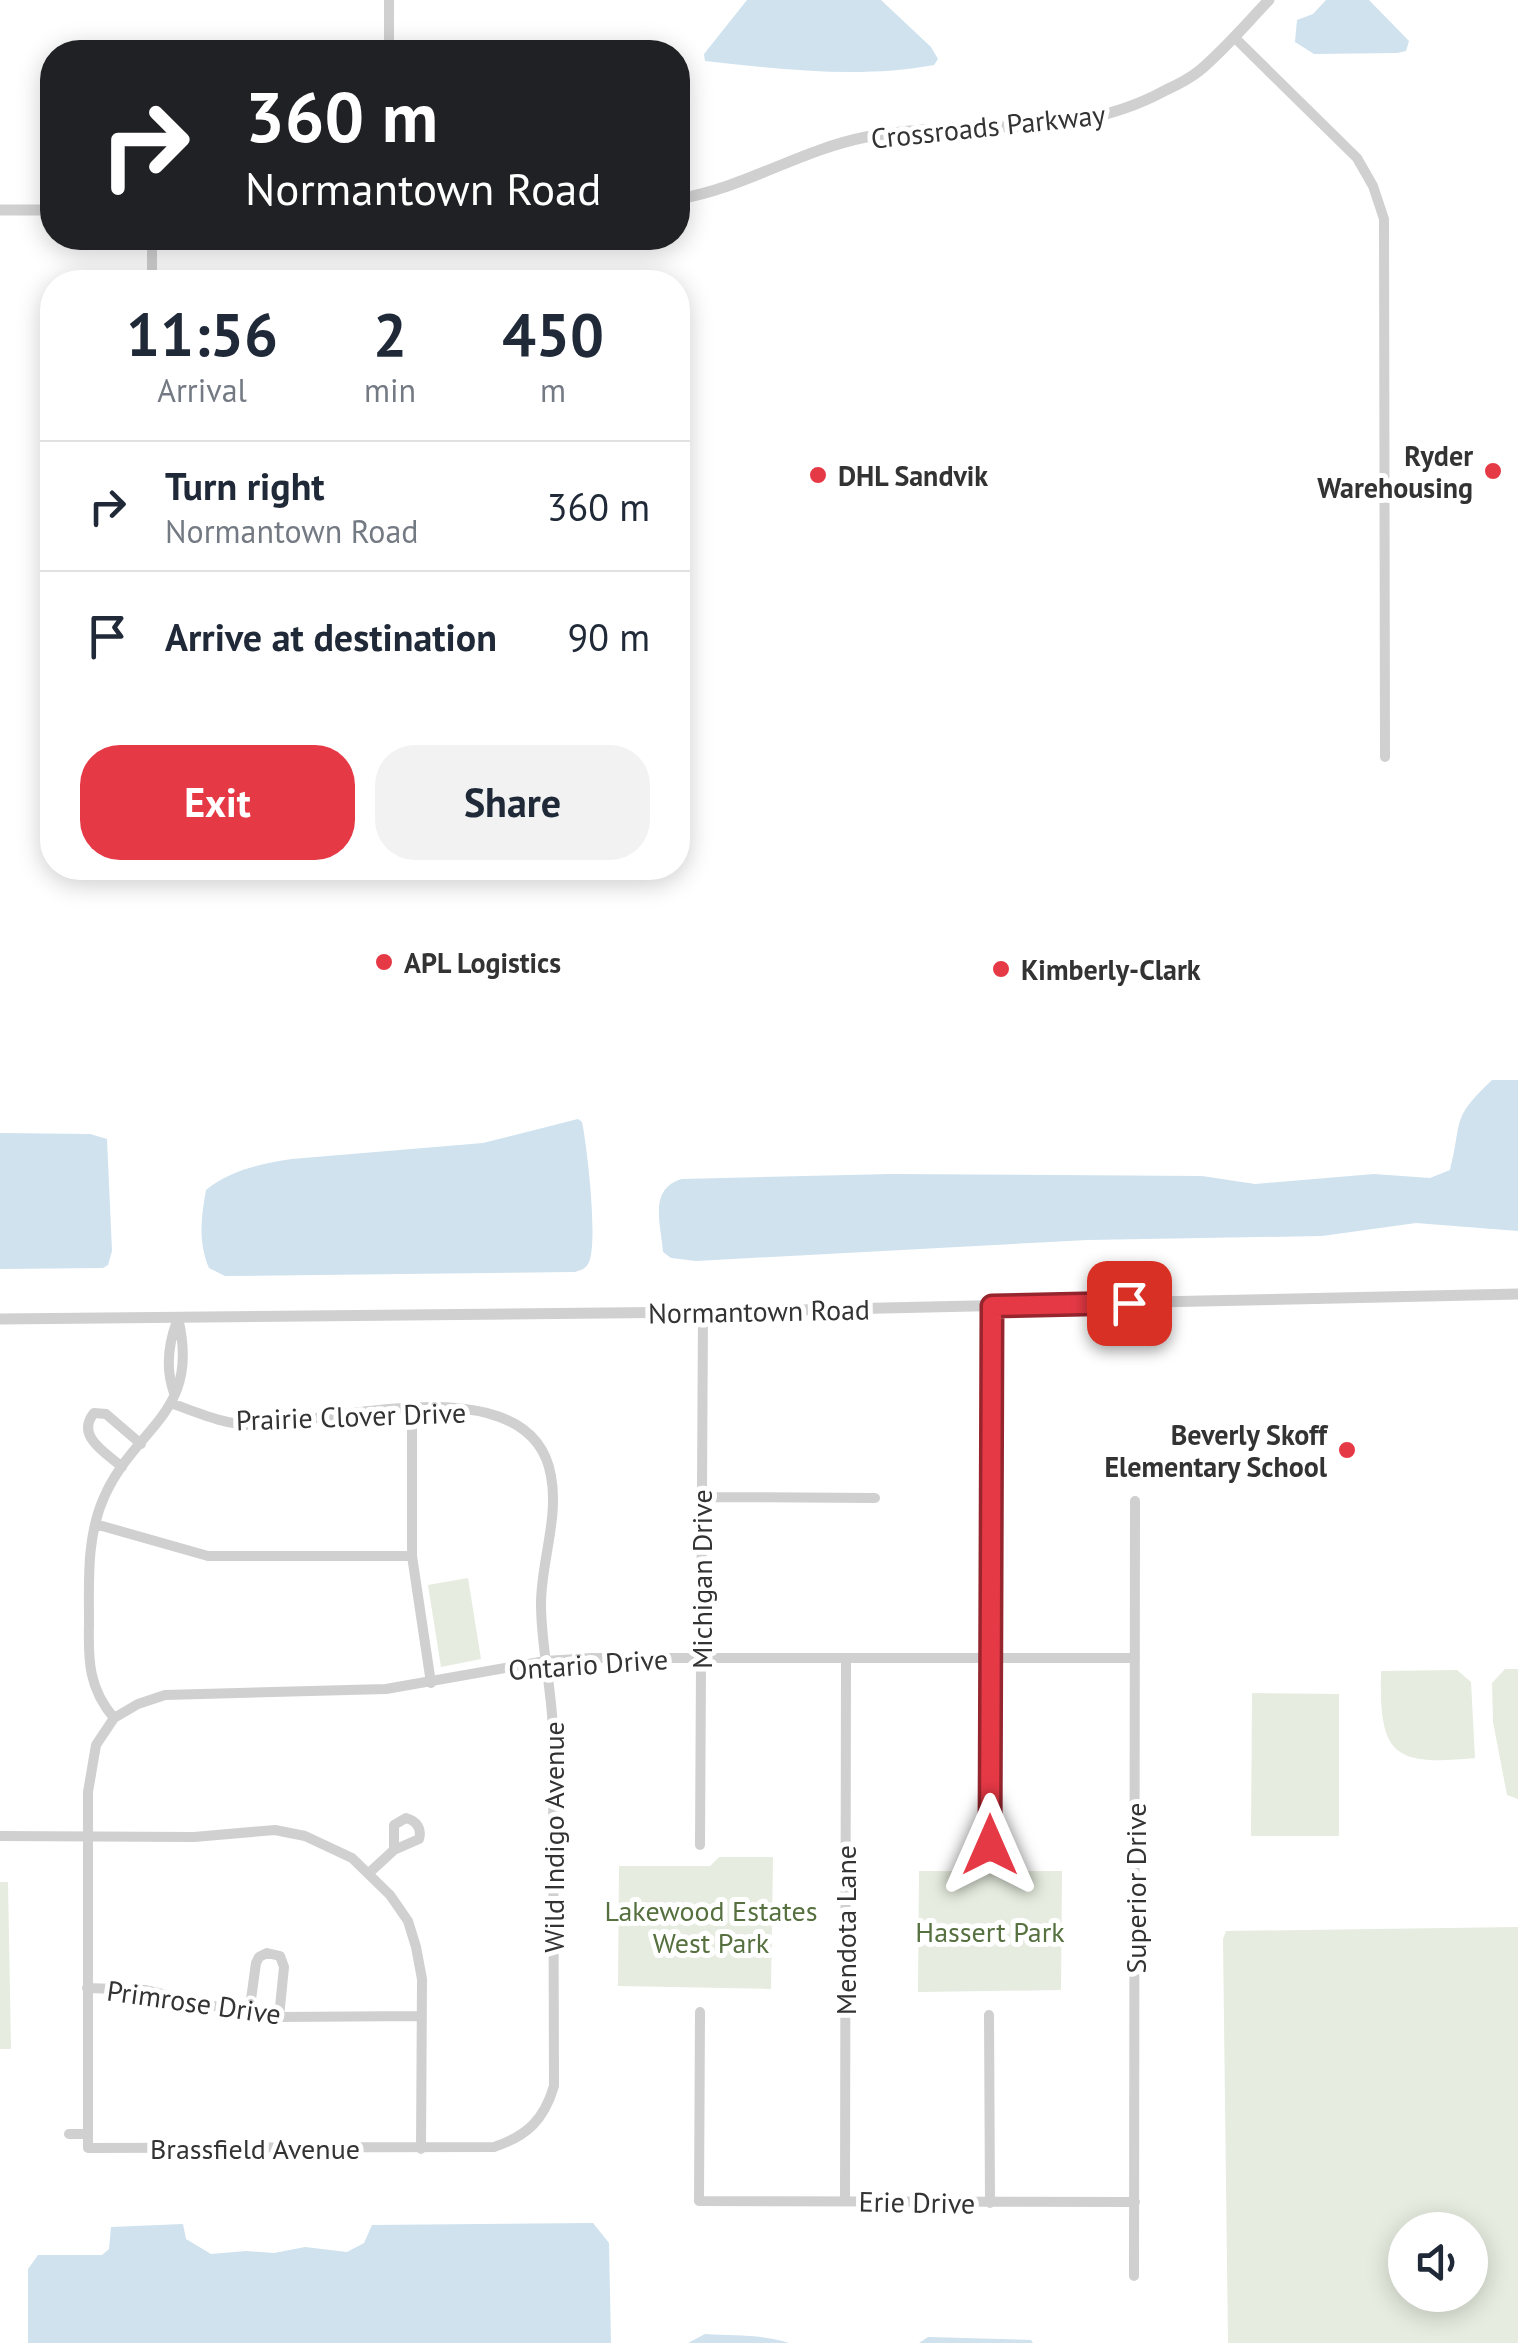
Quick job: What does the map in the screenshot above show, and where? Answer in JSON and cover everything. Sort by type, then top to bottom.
[{"type":"street","points":[[389,40],[390,0]]},
{"type":"street","name":"Crossroads Parkway","points":[[690,198],[708,194],[817,149],[864,138],[911,130],[1070,124],[1133,108],[1196,74],[1268,0]]},
{"type":"street","points":[[1234,37],[1357,158],[1374,186],[1384,219],[1385,757]]},
{"type":"street","points":[[0,210],[40,210]]},
{"type":"street","name":"Normantown Road","points":[[0,1319],[703,1312],[1518,1294]]},
{"type":"street","points":[[990,1845],[992,1306]]},
{"type":"street","name":"Michigan Drive","points":[[700,1845],[703,1312]]},
{"type":"street","points":[[69,2134],[88,2134],[86,1838],[90,1769],[96,1744],[114,1718],[100,1702],[92,1684],[88,1658],[89,1554],[105,1495],[182,1380],[184,1341],[178,1318]]},
{"type":"street","name":"Prairie Clover Drive","points":[[173,1398],[239,1424],[339,1412],[412,1409],[485,1412],[513,1420],[529,1432]]},
{"type":"street","points":[[412,1409],[412,1556],[431,1682]]},
{"type":"street","points":[[122,1467],[89,1438],[88,1420],[94,1414],[106,1414],[141,1444]]},
{"type":"street","name":"Wild Indigo Avenue","points":[[421,2149],[484,2148],[516,2140],[533,2128],[548,2106],[554,2086],[553,1732],[541,1599],[553,1500],[546,1457],[529,1432]]},
{"type":"street","points":[[702,1497],[875,1498]]},
{"type":"street","name":"Superior Drive","points":[[1134,2276],[1135,1501]]},
{"type":"street","points":[[95,1524],[208,1556],[412,1556]]},
{"type":"street","name":"Mendota Lane","points":[[845,2201],[846,1658]]},
{"type":"street","name":"Ontario Drive","points":[[114,1718],[165,1695],[386,1689],[545,1661],[1135,1658]]},
{"type":"street","points":[[0,1836],[194,1837],[276,1830],[332,1846],[370,1872],[408,1922],[422,1979],[421,2149]]},
{"type":"street","points":[[370,1872],[394,1850]]},
{"type":"street","points":[[249,2014],[256,1963],[268,1953],[280,1956],[284,1967],[278,2016]]},
{"type":"street","name":"Primrose Drive","points":[[87,1988],[146,1990],[249,2014],[422,2016]]},
{"type":"street","name":"Erie Drive","points":[[700,2012],[699,2201],[1135,2202]]},
{"type":"street","points":[[989,2015],[990,2202]]},
{"type":"street","name":"Brassfield Avenue","points":[[88,2134],[88,2148],[421,2149]]},
{"type":"green space","points":[[468,1578],[481,1659],[441,1667],[428,1585]]},
{"type":"green space","points":[[1505,1669],[1518,1669],[1518,1799],[1507,1795],[1493,1722],[1492,1683]]},
{"type":"green space","points":[[1457,1670],[1471,1682],[1475,1758],[1425,1760],[1396,1749],[1383,1721],[1381,1671]]},
{"type":"green space","points":[[1252,1693],[1339,1694],[1339,1836],[1251,1836]]},
{"type":"green space","name":"Lakewood Estates West Park","points":[[719,1857],[773,1857],[771,1989],[618,1986],[619,1866],[710,1866]]},
{"type":"green space","name":"Hassert Park","points":[[919,1871],[1062,1871],[1061,1990],[918,1992]]},
{"type":"green space","points":[[0,1882],[8,1882],[11,2049],[0,2049]]},
{"type":"green space","points":[[1518,1927],[1518,2343],[1228,2343],[1223,1939],[1226,1931]]},
{"type":"water","points":[[747,0],[881,0],[931,47],[938,59],[934,65],[848,72],[705,61],[704,54]]},
{"type":"water","points":[[1326,0],[1369,0],[1409,41],[1406,51],[1314,54],[1295,42],[1297,20],[1313,14]]},
{"type":"water","points":[[1492,1080],[1518,1080],[1518,1231],[1416,1223],[1322,1236],[1088,1240],[696,1261],[671,1258],[663,1252],[661,1199],[671,1184],[682,1179],[891,1174],[1202,1176],[1255,1184],[1374,1174],[1430,1178],[1450,1170],[1464,1113]]},
{"type":"water","points":[[578,1119],[584,1134],[592,1218],[591,1254],[581,1270],[225,1276],[209,1268],[202,1230],[206,1190],[236,1173],[292,1159],[483,1143]]},
{"type":"water","points":[[0,1133],[90,1134],[107,1139],[112,1251],[108,1265],[0,1269]]},
{"type":"water","points":[[593,2223],[609,2243],[611,2343],[28,2343],[28,2269],[38,2255],[102,2255],[109,2249],[111,2227],[183,2224],[186,2239],[211,2254],[274,2253],[305,2247],[347,2252],[364,2243],[372,2225]]},
{"type":"water","points":[[705,2334],[758,2337],[789,2343],[688,2343]]},
{"type":"water","points":[[928,2337],[1031,2340],[1033,2343],[919,2343]]},
{"type":"place","name":"Ryder Warehousing","points":[[1493,471]]},
{"type":"place","name":"DHL Sandvik","points":[[818,475]]},
{"type":"place","name":"APL Logistics","points":[[384,962]]},
{"type":"place","name":"Kimberly-Clark","points":[[1001,969]]},
{"type":"place","name":"Beverly Skoff Elementary School","points":[[1347,1450]]},
{"type":"route","points":[[990,1845],[992,1306],[1129,1303]]}]
